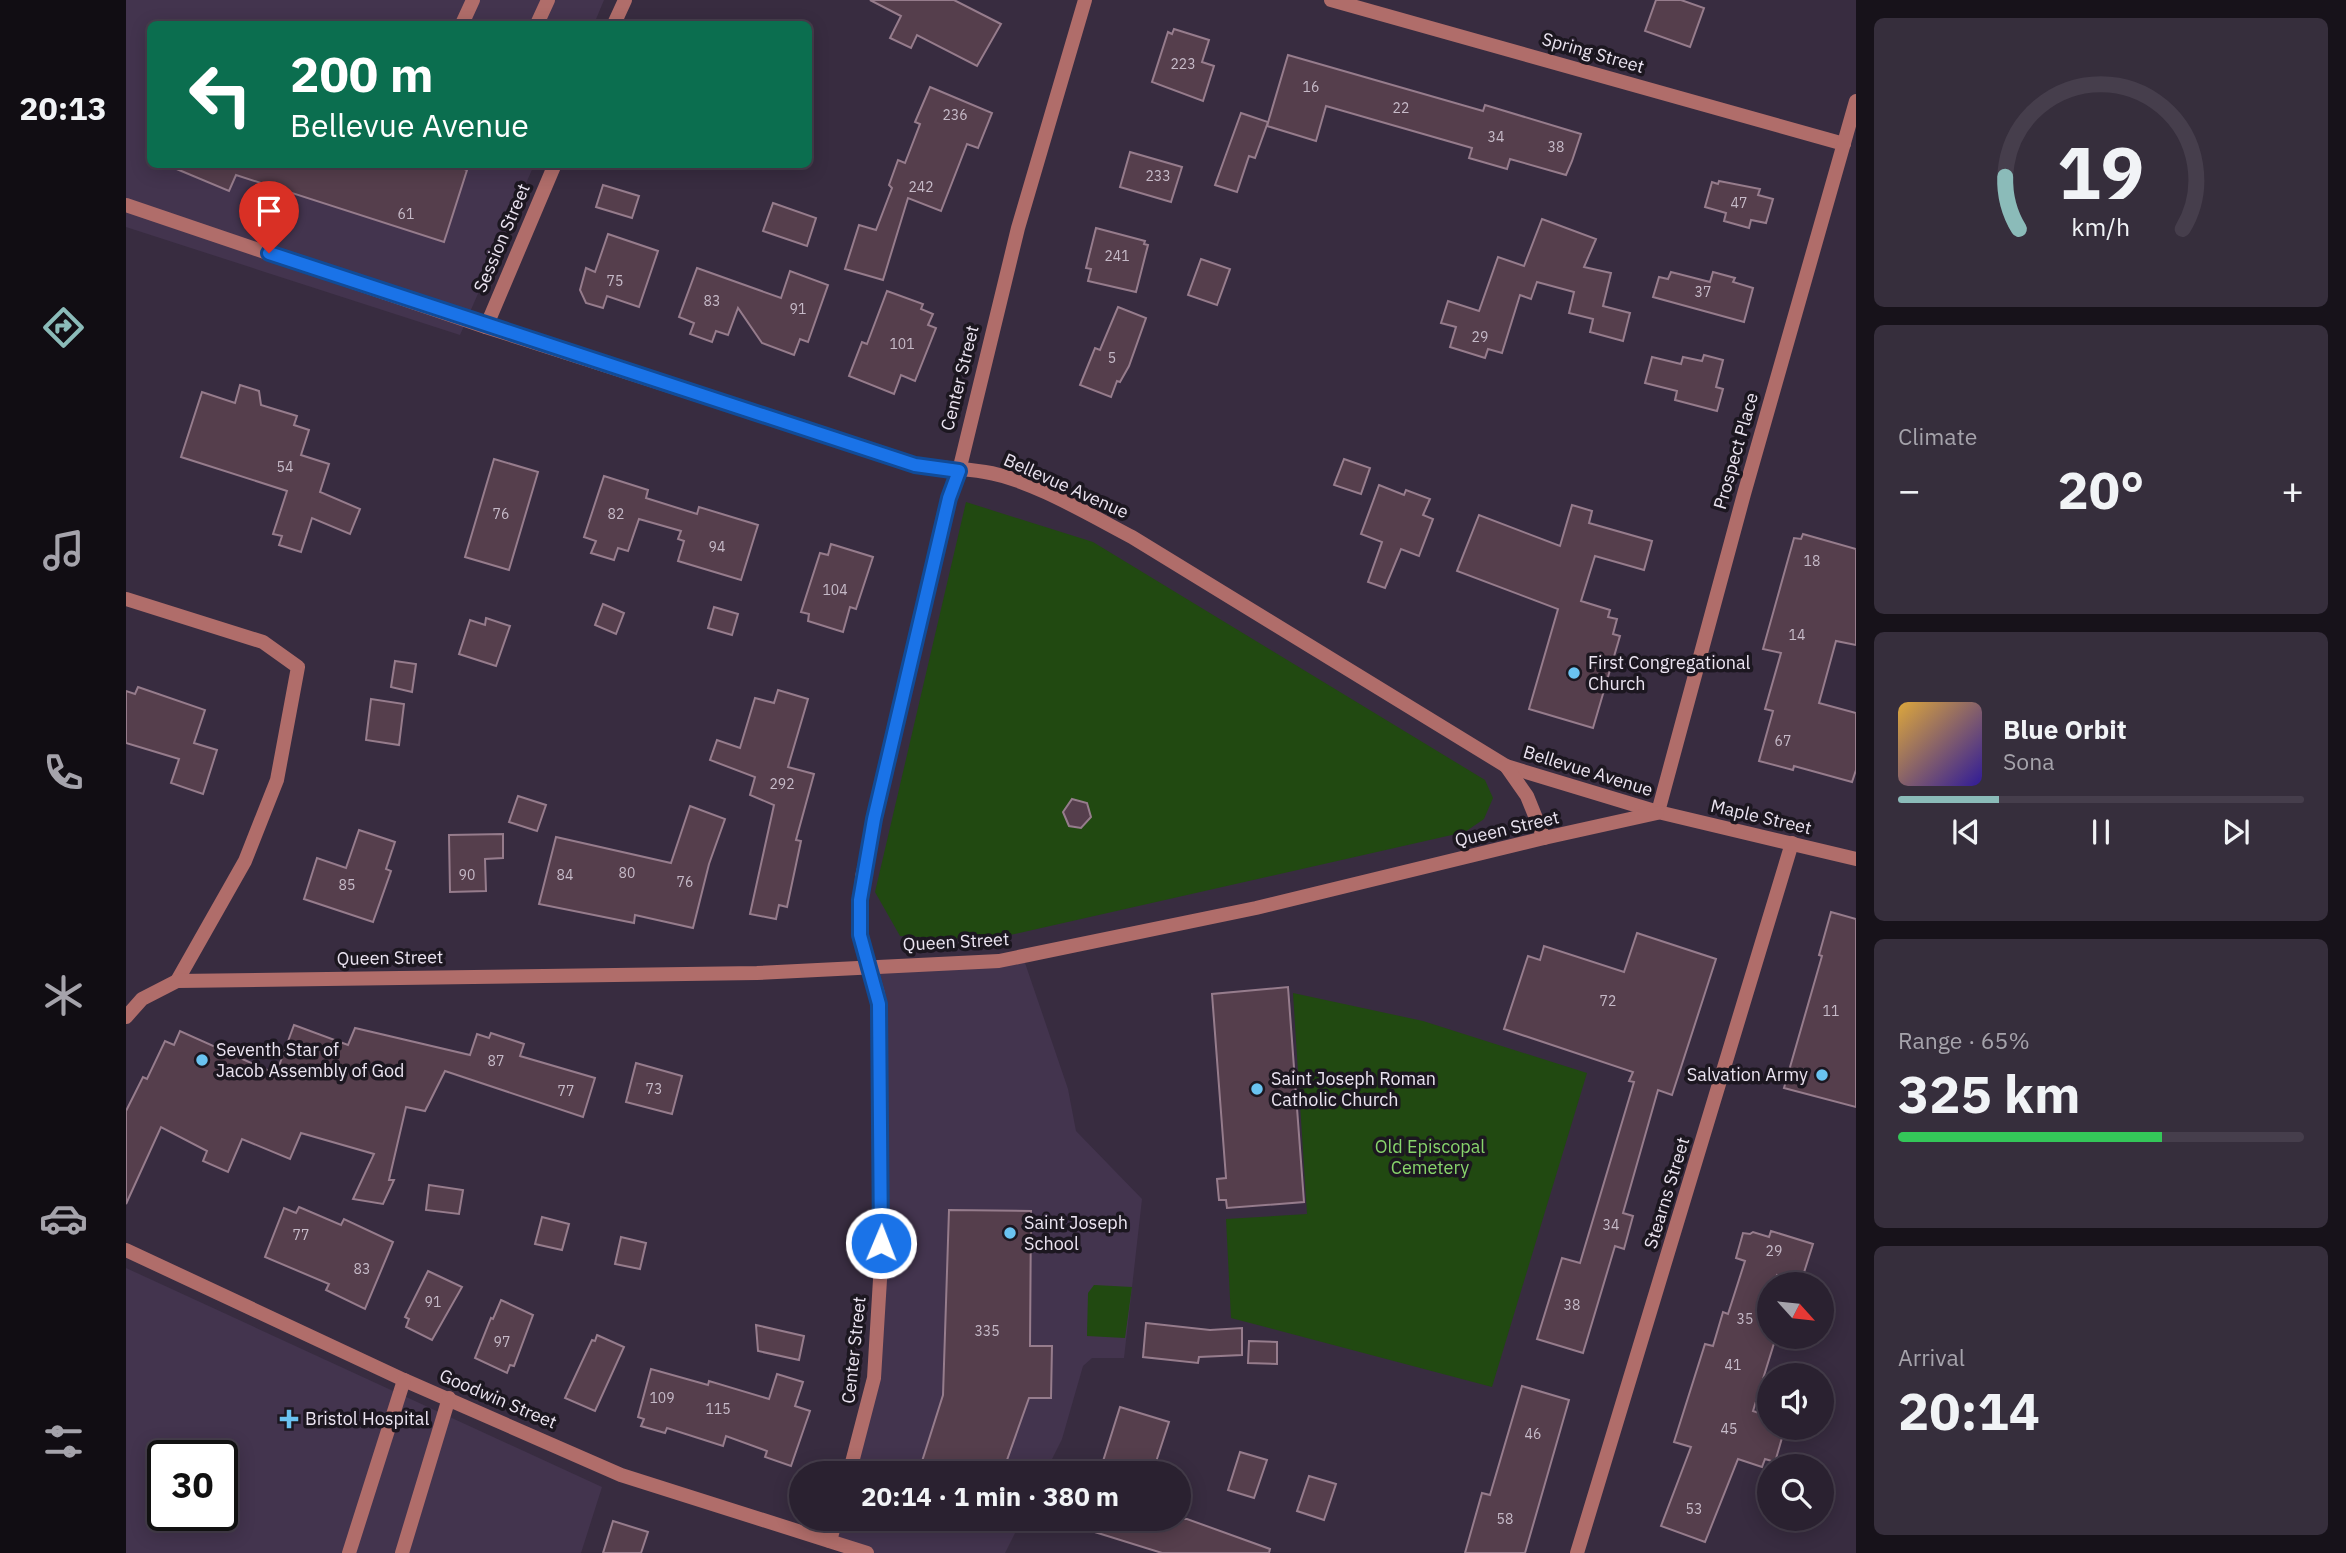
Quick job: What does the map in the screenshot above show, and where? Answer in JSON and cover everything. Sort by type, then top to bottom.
[{"type":"street","points":[[462,21],[473,0]]},
{"type":"street","points":[[538,21],[548,0]]},
{"type":"street","points":[[615,21],[625,0]]},
{"type":"street","name":"Center Street","points":[[852,1461],[871,1392],[879,1321],[881,1033],[878,994],[859,926],[866,853],[949,498],[959,471],[1018,228],[1085,0]]},
{"type":"street","name":"Spring Street","points":[[1331,0],[1844,144]]},
{"type":"street","name":"Prospect Place","points":[[1658,812],[1744,494],[1856,101]]},
{"type":"street","name":"Session Street","points":[[486,327],[553,168]]},
{"type":"street","name":"Bellevue Avenue","points":[[126,205],[486,327],[915,465],[985,472],[1009,479],[1069,504],[1132,537],[1506,766],[1658,812]]},
{"type":"street","points":[[126,599],[263,642],[298,667],[277,780],[245,861],[177,981]]},
{"type":"street","name":"Bellevue Avenue","points":[[1506,766],[1527,796],[1544,838]]},
{"type":"street","name":"Queen Street","points":[[126,1017],[142,999],[177,981],[757,973],[973,964],[1023,957],[1247,910],[1658,812]]},
{"type":"street","name":"Maple Street","points":[[1658,812],[1856,859]]},
{"type":"street","name":"Stearns Street","points":[[1577,1553],[1792,843]]},
{"type":"street","name":"Goodwin Street","points":[[126,1250],[404,1380],[621,1475],[830,1541],[850,1550],[867,1553]]},
{"type":"street","points":[[349,1553],[404,1380]]},
{"type":"street","points":[[402,1553],[449,1398]]},
{"type":"street","points":[[830,1541],[833,1531]]},
{"type":"shaded area","points":[[126,0],[604,0],[595,21],[147,21],[147,168],[533,168],[460,335],[126,227]]},
{"type":"shaded area","name":"Saint Joseph School","points":[[1023,957],[1068,1089],[1076,1131],[1142,1199],[1124,1358],[1092,1358],[1083,1366],[1062,1439],[1051,1461],[853,1461],[868,1407],[882,1090],[870,967]]},
{"type":"shaded area","name":"Bristol Hospital","points":[[126,1268],[602,1487],[581,1553],[126,1553]]},
{"type":"shaded area","points":[[833,1531],[1016,1531],[1005,1553],[867,1553],[830,1541]]},
{"type":"green space","points":[[966,502],[1093,542],[1485,780],[1493,798],[1484,819],[1465,832],[988,940],[900,936],[875,892]]},
{"type":"green space","name":"Old Episcopal Cemetery","points":[[1293,993],[1423,1021],[1587,1073],[1492,1387],[1231,1318],[1226,1219],[1307,1214]]},
{"type":"green space","points":[[1094,1285],[1132,1287],[1125,1338],[1087,1336],[1088,1293]]},
{"type":"building","points":[[870,0],[954,0],[1001,24],[977,66],[917,35],[911,48],[890,38],[901,16]]},
{"type":"building","points":[[1656,0],[1681,0],[1704,8],[1690,47],[1645,31]]},
{"type":"building","points":[[1174,29],[1209,40],[1202,62],[1214,66],[1203,101],[1152,82],[1168,32],[1172,34]]},
{"type":"building","points":[[1288,55],[1483,111],[1485,105],[1581,134],[1566,175],[1510,159],[1507,169],[1469,158],[1472,148],[1326,106],[1316,141],[1267,126]]},
{"type":"building","points":[[930,87],[992,113],[978,148],[967,144],[941,211],[908,198],[883,280],[845,269],[859,225],[876,230],[892,188],[889,185],[898,160],[905,163],[920,124],[915,122]]},
{"type":"building","points":[[1241,113],[1268,122],[1255,158],[1249,156],[1237,192],[1215,185]]},
{"type":"building","points":[[1130,152],[1182,167],[1171,202],[1120,187]]},
{"type":"building","points":[[174,168],[467,170],[444,242],[236,175],[229,191]]},
{"type":"building","points":[[1719,181],[1760,189],[1758,195],[1773,199],[1766,223],[1751,220],[1749,228],[1724,221],[1726,213],[1705,207],[1712,182],[1718,184]]},
{"type":"building","points":[[603,185],[639,196],[632,218],[596,207]]},
{"type":"building","points":[[773,203],[816,218],[807,246],[763,231]]},
{"type":"building","points":[[1542,219],[1596,239],[1584,267],[1611,273],[1603,306],[1630,313],[1623,341],[1590,332],[1593,319],[1569,313],[1574,292],[1537,282],[1531,299],[1520,295],[1502,353],[1488,349],[1485,358],[1450,347],[1456,327],[1441,323],[1448,301],[1479,311],[1498,257],[1524,266]]},
{"type":"building","points":[[1096,228],[1145,241],[1144,244],[1148,245],[1136,292],[1088,281],[1091,269],[1086,268]]},
{"type":"building","points":[[608,234],[658,251],[639,307],[607,296],[603,308],[586,303],[580,290],[586,268],[595,272]]},
{"type":"building","points":[[1201,259],[1230,269],[1217,305],[1188,295]]},
{"type":"building","points":[[697,268],[781,298],[790,271],[828,285],[808,342],[800,339],[794,355],[762,343],[738,308],[728,335],[716,331],[712,342],[690,334],[694,323],[679,317]]},
{"type":"building","points":[[1671,272],[1710,282],[1713,272],[1735,278],[1733,282],[1753,288],[1744,322],[1653,297],[1659,277],[1668,279]]},
{"type":"building","points":[[887,291],[923,304],[921,309],[933,314],[928,325],[936,328],[915,381],[901,375],[894,394],[849,376],[862,342],[867,344]]},
{"type":"building","points":[[1118,307],[1146,318],[1129,366],[1120,382],[1117,381],[1111,397],[1080,385],[1095,348],[1100,350]]},
{"type":"building","points":[[1704,355],[1723,360],[1716,387],[1723,389],[1717,411],[1675,400],[1677,391],[1645,383],[1652,357],[1681,364],[1683,357],[1702,361]]},
{"type":"building","points":[[240,385],[259,391],[261,405],[297,416],[294,425],[309,430],[301,455],[329,464],[320,492],[360,509],[350,534],[312,518],[301,552],[279,545],[282,536],[273,534],[287,491],[181,457],[202,392],[235,403]]},
{"type":"building","points":[[494,459],[538,472],[509,570],[465,557]]},
{"type":"building","points":[[1344,459],[1370,468],[1361,494],[1334,485]]},
{"type":"building","points":[[604,476],[648,490],[646,498],[697,514],[699,507],[758,525],[741,580],[678,561],[684,541],[678,539],[681,531],[639,519],[628,551],[618,548],[614,560],[591,553],[596,541],[584,537]]},
{"type":"building","points":[[1379,485],[1404,495],[1406,490],[1430,499],[1423,515],[1433,519],[1419,556],[1401,549],[1385,588],[1368,582],[1382,542],[1361,534]]},
{"type":"building","points":[[1572,505],[1592,511],[1589,523],[1652,541],[1644,570],[1595,556],[1581,601],[1610,610],[1608,617],[1617,619],[1613,634],[1620,636],[1593,728],[1529,709],[1558,609],[1457,571],[1479,515],[1560,546]]},
{"type":"building","points":[[1803,534],[1856,549],[1856,645],[1836,641],[1819,703],[1856,713],[1856,770],[1852,782],[1794,766],[1793,770],[1759,761],[1773,711],[1765,709],[1781,653],[1763,649],[1794,538],[1801,539]]},
{"type":"building","points":[[831,544],[873,557],[856,609],[850,607],[843,632],[808,621],[809,614],[801,612],[820,553],[828,555]]},
{"type":"building","points":[[603,604],[624,613],[616,634],[595,625]]},
{"type":"building","points":[[714,607],[738,614],[732,635],[708,628]]},
{"type":"building","points":[[486,618],[510,626],[496,666],[459,654],[470,620],[485,625]]},
{"type":"building","points":[[395,661],[416,664],[412,692],[391,687]]},
{"type":"building","points":[[138,687],[205,710],[194,743],[217,750],[203,794],[171,783],[179,759],[126,743],[126,691],[135,694]]},
{"type":"building","points":[[778,690],[808,699],[788,767],[814,774],[796,840],[801,841],[787,907],[779,905],[776,919],[750,914],[774,805],[750,795],[755,777],[710,760],[717,740],[740,748],[755,698],[774,703]]},
{"type":"building","points":[[371,699],[404,704],[399,745],[366,740]]},
{"type":"building","points":[[518,796],[546,805],[537,831],[509,822]]},
{"type":"building","points":[[1072,799],[1087,803],[1091,817],[1081,828],[1069,826],[1063,812]]},
{"type":"building","points":[[690,806],[725,819],[709,864],[693,928],[635,915],[634,923],[539,904],[556,837],[671,863]]},
{"type":"building","points":[[359,830],[395,842],[386,869],[391,871],[373,922],[304,899],[317,858],[346,868]]},
{"type":"building","points":[[503,834],[503,858],[485,859],[486,891],[450,892],[449,835]]},
{"type":"building","points":[[1831,912],[1856,919],[1856,1107],[1784,1088],[1822,956],[1819,955]]},
{"type":"building","points":[[1637,933],[1716,959],[1672,1095],[1658,1090],[1623,1213],[1633,1216],[1624,1249],[1615,1246],[1583,1353],[1537,1339],[1562,1258],[1580,1263],[1634,1082],[1629,1081],[1633,1072],[1504,1029],[1528,956],[1540,960],[1544,946],[1624,972]]},
{"type":"building","name":"Saint Joseph Roman Catholic Church","points":[[1288,987],[1304,1202],[1227,1208],[1226,1200],[1219,1200],[1217,1179],[1226,1178],[1212,994]]},
{"type":"building","points":[[294,1025],[348,1045],[355,1028],[470,1055],[477,1034],[489,1038],[491,1033],[524,1044],[520,1056],[595,1078],[583,1117],[445,1071],[425,1111],[406,1107],[389,1180],[394,1180],[383,1204],[353,1199],[374,1154],[301,1133],[290,1159],[242,1139],[228,1172],[203,1161],[207,1151],[161,1127],[126,1204],[126,1111],[143,1077],[147,1079],[165,1041],[174,1045],[180,1031],[276,1074]]},
{"type":"building","points":[[636,1063],[682,1076],[672,1114],[626,1102]]},
{"type":"building","points":[[429,1185],[463,1190],[459,1214],[426,1210]]},
{"type":"building","points":[[299,1207],[341,1225],[344,1219],[393,1242],[365,1309],[326,1290],[329,1284],[265,1257],[284,1208],[296,1213]]},
{"type":"building","points":[[949,1210],[1031,1211],[1030,1346],[1052,1346],[1051,1398],[1029,1398],[1007,1461],[922,1461],[943,1395]]},
{"type":"building","points":[[542,1217],[569,1224],[562,1250],[535,1244]]},
{"type":"building","points":[[1771,1231],[1813,1244],[1804,1272],[1757,1272],[1757,1349],[1772,1349],[1768,1363],[1757,1363],[1757,1398],[1753,1411],[1757,1412],[1757,1440],[1781,1440],[1777,1454],[1757,1454],[1757,1465],[1738,1459],[1705,1542],[1661,1526],[1691,1447],[1674,1442],[1705,1344],[1713,1346],[1723,1312],[1728,1314],[1745,1261],[1736,1258],[1743,1233],[1753,1232],[1769,1237]]},
{"type":"building","points":[[621,1237],[646,1243],[640,1269],[615,1264]]},
{"type":"building","points":[[428,1271],[462,1287],[432,1340],[406,1327],[409,1319],[405,1317]]},
{"type":"building","points":[[501,1300],[533,1315],[514,1366],[510,1365],[507,1373],[475,1358]]},
{"type":"building","points":[[1146,1323],[1210,1330],[1242,1328],[1242,1355],[1199,1357],[1198,1363],[1143,1357]]},
{"type":"building","points":[[756,1325],[804,1336],[799,1360],[758,1351]]},
{"type":"building","points":[[597,1335],[624,1347],[595,1411],[565,1398],[592,1340],[595,1341]]},
{"type":"building","points":[[1249,1341],[1277,1342],[1277,1364],[1248,1363]]},
{"type":"building","points":[[651,1369],[708,1385],[709,1381],[769,1399],[777,1374],[803,1382],[795,1406],[810,1411],[789,1465],[765,1457],[767,1451],[726,1436],[723,1446],[667,1428],[665,1433],[641,1426],[644,1419],[638,1417]]},
{"type":"building","points":[[1522,1386],[1569,1400],[1525,1553],[1465,1553],[1482,1493],[1490,1495]]},
{"type":"building","points":[[1120,1407],[1169,1422],[1156,1461],[1103,1461]]},
{"type":"building","points":[[1240,1452],[1267,1460],[1254,1498],[1228,1490]]},
{"type":"building","points":[[1309,1476],[1336,1484],[1324,1520],[1297,1511]]},
{"type":"building","points":[[1191,1520],[1270,1549],[1269,1553],[1162,1553],[1091,1531],[1191,1531]]},
{"type":"building","points":[[613,1521],[648,1532],[641,1553],[603,1553]]},
{"type":"place","name":"First Congregational Church","points":[[1574,673]]},
{"type":"place","name":"Seventh Star of Jacob Assembly of God","points":[[202,1060]]},
{"type":"place","name":"Salvation Army","points":[[1822,1075]]},
{"type":"place","name":"Saint Joseph Roman Catholic Church","points":[[1257,1089]]},
{"type":"place","name":"Saint Joseph School","points":[[1010,1233]]},
{"type":"place","name":"Bristol Hospital","points":[[289,1419]]},
{"type":"route","points":[[269,253],[511,335],[915,465],[959,471],[949,498],[862,877],[860,935],[875,984],[881,1033],[881,1243]]}]
